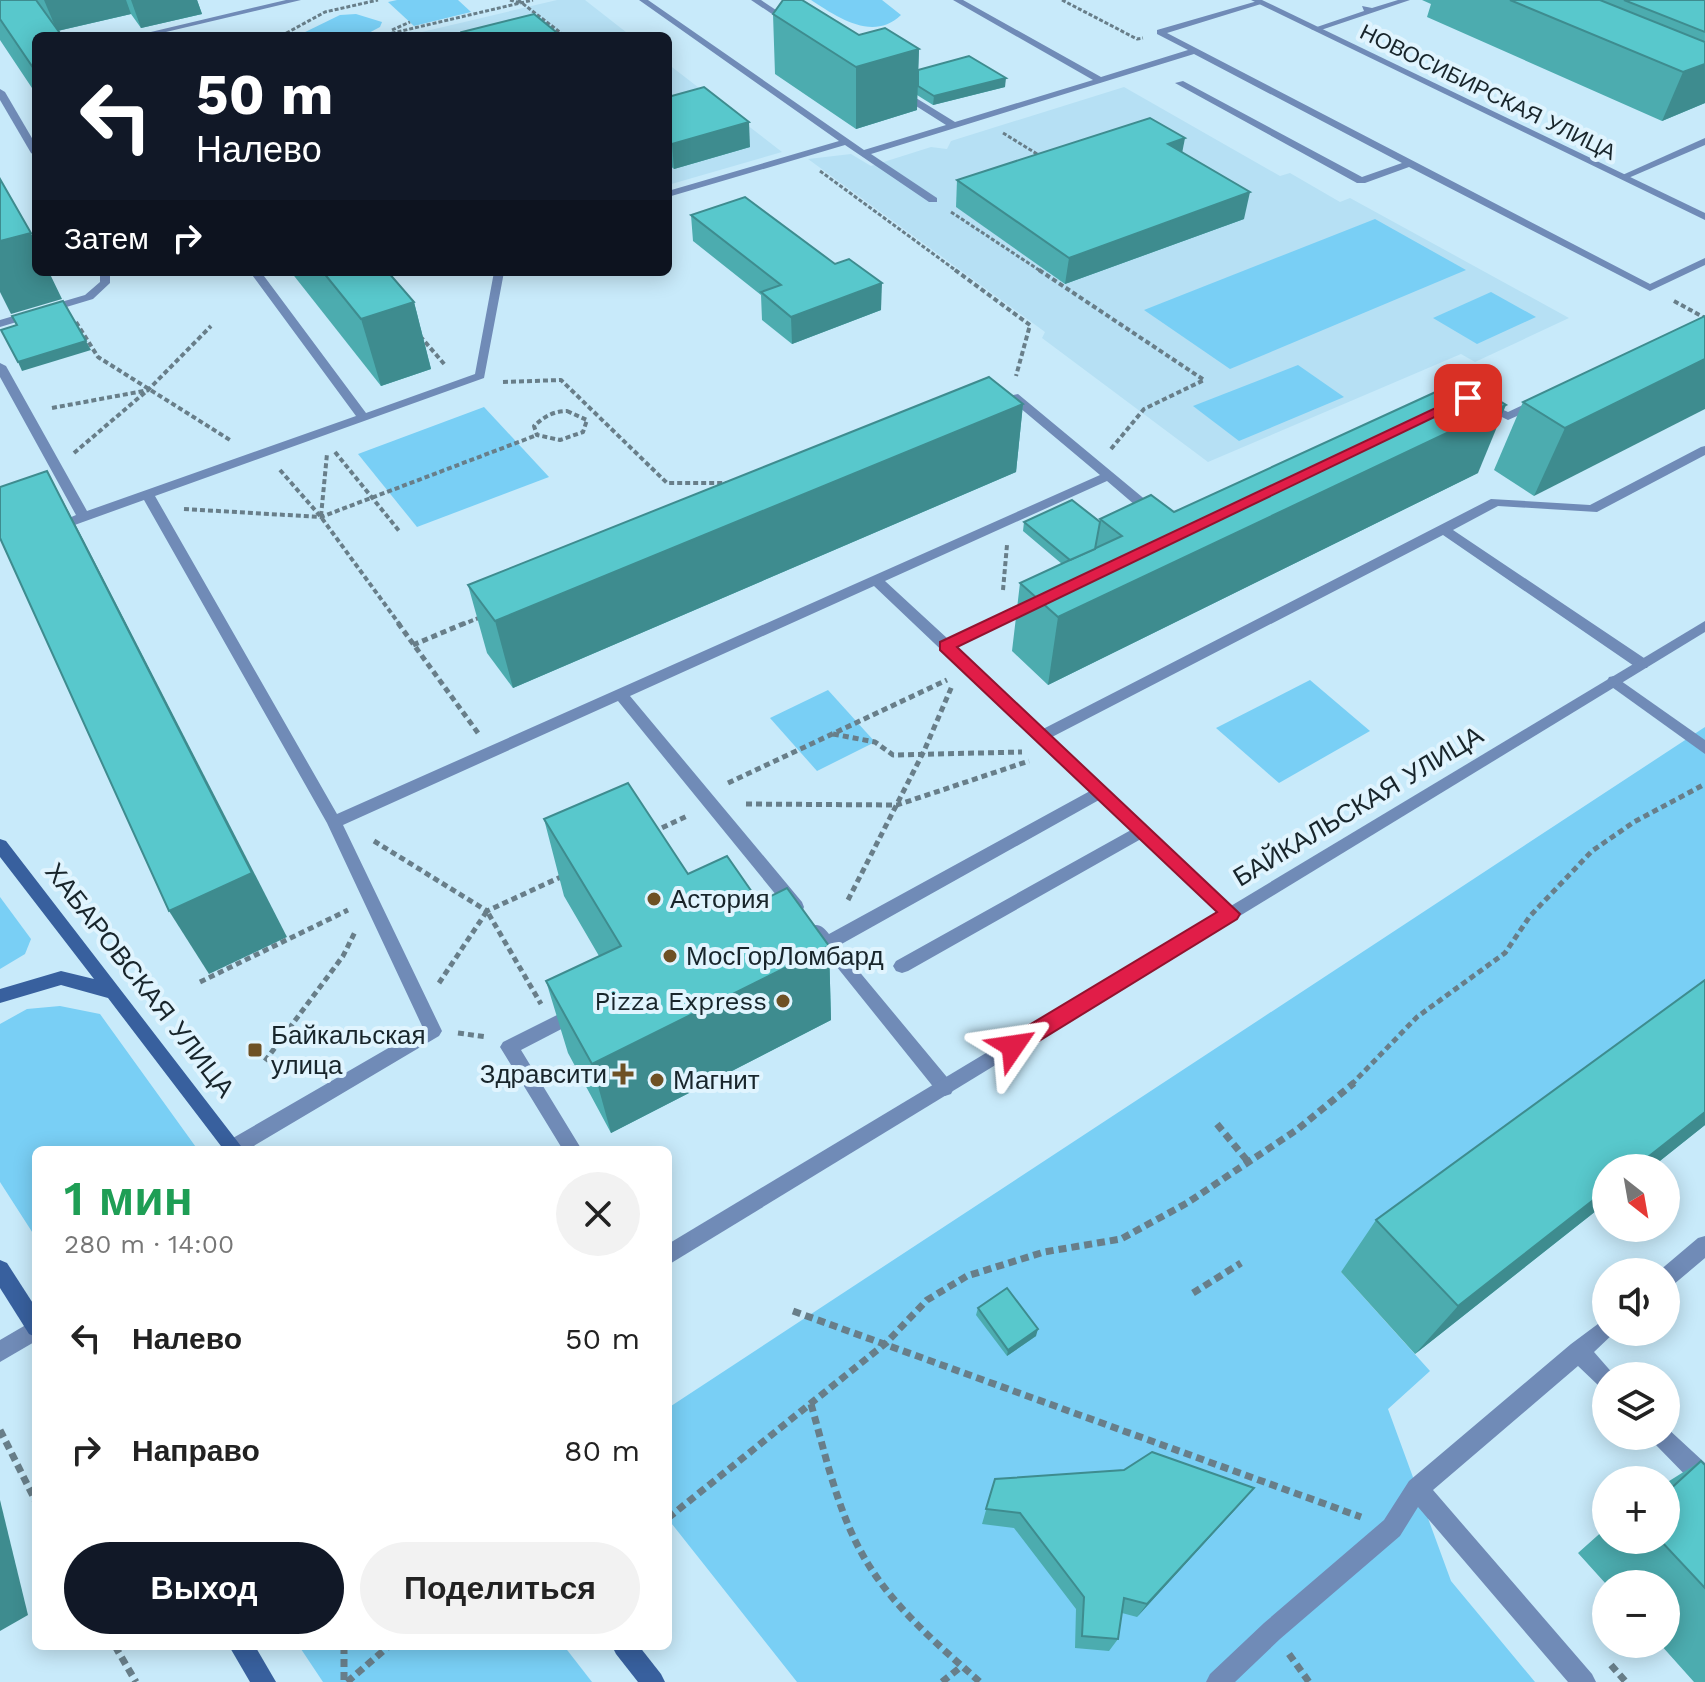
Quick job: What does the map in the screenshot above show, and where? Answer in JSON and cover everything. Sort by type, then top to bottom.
[{"type":"main road","name":"ХАБАРОВСКАЯ УЛИЦА","points":[[0,845],[232,1146]]},
{"type":"main road","points":[[0,996],[61,978],[113,992]]},
{"type":"main road","points":[[0,1270],[32,1322]]},
{"type":"main road","points":[[244,1650],[264,1682]]},
{"type":"main road","points":[[627,1650],[653,1682]]},
{"type":"street","points":[[156,32],[297,0]]},
{"type":"street","points":[[643,0],[933,200]]},
{"type":"street","points":[[755,0],[807,33]]},
{"type":"street","points":[[957,0],[1100,80]]},
{"type":"street","points":[[1315,29],[1369,9],[1406,0]]},
{"type":"street","points":[[1257,1],[1160,32],[1650,288],[1705,261]]},
{"type":"street","name":"НОВОСИБИРСКАЯ УЛИЦА","points":[[1257,1],[1705,217]]},
{"type":"street","points":[[863,153],[1195,51]]},
{"type":"street","points":[[1180,83],[1361,181],[1410,163]]},
{"type":"street","points":[[887,84],[953,125]]},
{"type":"street","points":[[0,92],[32,146]]},
{"type":"street","points":[[1623,177],[1705,141]]},
{"type":"street","points":[[672,193],[846,142]]},
{"type":"street","points":[[0,324],[89,297],[105,283],[105,276]]},
{"type":"street","points":[[258,276],[363,417]]},
{"type":"street","points":[[42,532],[149,498],[255,456],[480,376],[498,276]]},
{"type":"street","points":[[0,366],[84,517]]},
{"type":"street","points":[[1468,398],[1508,416],[1551,396]]},
{"type":"street","points":[[999,404],[1014,397],[1106,477],[1168,524]]},
{"type":"street","points":[[1042,736],[1496,502],[1592,509],[1705,450]]},
{"type":"street","points":[[334,822],[1106,477]]},
{"type":"street","points":[[149,498],[334,822],[433,1031],[239,1146]]},
{"type":"street","points":[[1443,529],[1642,664]]},
{"type":"street","points":[[876,580],[1230,914]]},
{"type":"street","points":[[946,646],[1041,600]]},
{"type":"street","name":"БАЙКАЛЬСКАЯ УЛИЦА","points":[[672,1253],[1705,626]]},
{"type":"street","points":[[1614,681],[1705,748]]},
{"type":"street","points":[[620,694],[945,1088]]},
{"type":"street","points":[[826,944],[1101,792]]},
{"type":"street","points":[[902,966],[1142,831]]},
{"type":"street","points":[[562,1021],[509,1047],[571,1146]]},
{"type":"street","points":[[1680,1266],[1705,1245]]},
{"type":"street","points":[[0,1352],[32,1331]]},
{"type":"street","points":[[1218,1682],[1272,1631],[1392,1528],[1417,1489],[1592,1340]]},
{"type":"street","points":[[1578,1351],[1592,1365]]},
{"type":"street","points":[[1677,1450],[1705,1479]]},
{"type":"street","points":[[1417,1489],[1584,1682]]},
{"type":"path","points":[[288,32],[325,12],[378,0]]},
{"type":"path","points":[[510,0],[520,1],[560,32]]},
{"type":"path","points":[[396,32],[533,0]]},
{"type":"path","points":[[1062,0],[1130,35]]},
{"type":"path","points":[[389,32],[410,22]]},
{"type":"path","points":[[538,27],[549,24]]},
{"type":"path","points":[[978,118],[1048,161],[1034,165]]},
{"type":"path","points":[[823,173],[1030,325],[1016,371],[1014,397]]},
{"type":"path","points":[[933,200],[1204,380],[1144,409],[1109,451]]},
{"type":"path","points":[[66,306],[98,357],[287,475],[321,517],[483,741]]},
{"type":"path","points":[[57,467],[149,389],[211,326]]},
{"type":"path","points":[[412,327],[460,383],[561,380],[667,483],[746,483]]},
{"type":"path","points":[[24,413],[149,389]]},
{"type":"path","points":[[149,498],[182,509],[321,517],[537,435],[547,440],[569,440],[583,432],[587,420],[578,412],[560,410],[543,415],[534,426],[537,435]]},
{"type":"path","points":[[321,517],[328,443],[400,532]]},
{"type":"path","points":[[1000,619],[1010,520]]},
{"type":"path","points":[[413,645],[487,615]]},
{"type":"path","points":[[642,838],[830,734],[955,677],[924,751],[826,944]]},
{"type":"path","points":[[830,734],[875,742],[893,755],[924,751],[1059,752]]},
{"type":"path","points":[[707,800],[897,805],[1059,752]]},
{"type":"path","points":[[672,1515],[886,1343],[927,1300],[967,1276],[1044,1252],[1121,1239],[1249,1163],[1334,1100],[1417,1017],[1505,953],[1530,916],[1592,851],[1634,822],[1705,784]]},
{"type":"path","points":[[334,822],[411,861],[487,911],[562,1021]]},
{"type":"path","points":[[422,1008],[487,911],[572,871]]},
{"type":"path","points":[[200,982],[371,900]]},
{"type":"path","points":[[265,1061],[343,956],[371,900]]},
{"type":"path","points":[[433,1031],[481,1035],[509,1047]]},
{"type":"path","points":[[1217,1124],[1249,1163]]},
{"type":"path","points":[[1193,1293],[1241,1263]]},
{"type":"path","points":[[793,1311],[1392,1528]]},
{"type":"path","points":[[811,1404],[835,1489],[872,1571],[915,1623],[980,1682]]},
{"type":"path","points":[[0,1430],[32,1494]]},
{"type":"path","points":[[117,1650],[136,1682]]},
{"type":"path","points":[[344,1650],[345,1682]]},
{"type":"path","points":[[345,1682],[384,1650]]},
{"type":"path","points":[[942,1682],[962,1666]]},
{"type":"shaded area","points":[[458,0],[471,12],[414,26],[388,2]]},
{"type":"shaded area","points":[[557,0],[585,0],[626,32],[422,32]]},
{"type":"shaded area","points":[[811,0],[882,0],[901,15],[890,23],[867,27],[844,19]]},
{"type":"shaded area","points":[[356,14],[382,22],[380,27],[371,32],[305,32],[340,15]]},
{"type":"shaded area","points":[[672,67],[782,152],[672,184]]},
{"type":"shaded area","points":[[1124,87],[1280,176],[1290,173],[1340,202],[1350,198],[1569,318],[1475,362],[1461,354],[1208,462],[1042,338],[1045,332],[808,159],[851,154],[871,166],[931,147],[947,149],[951,141]]},
{"type":"shaded area","points":[[1375,219],[1466,270],[1230,369],[1144,310]]},
{"type":"shaded area","points":[[1491,292],[1536,317],[1477,344],[1433,318]]},
{"type":"shaded area","points":[[1298,365],[1344,397],[1239,441],[1193,406]]},
{"type":"shaded area","points":[[484,407],[549,477],[417,527],[358,454]]},
{"type":"shaded area","points":[[1310,680],[1370,731],[1279,783],[1216,728]]},
{"type":"shaded area","points":[[828,690],[875,742],[817,771],[770,718]]},
{"type":"shaded area","points":[[1705,727],[1705,1002],[1341,1272],[1430,1371],[1388,1409],[1451,1581],[1535,1682],[797,1682],[672,1524],[672,1405]]},
{"type":"shaded area","points":[[0,897],[31,939],[25,954],[0,969]]},
{"type":"shaded area","points":[[60,1006],[100,1014],[195,1146],[32,1146],[32,1232],[0,1182],[0,1024],[27,1009]]},
{"type":"shaded area","points":[[302,1650],[567,1650],[592,1682],[323,1682]]},
{"type":"building","points":[[0,0],[36,0],[59,32],[32,32],[32,66],[0,19]]},
{"type":"building","points":[[783,0],[802,0],[859,35],[885,28],[919,49],[856,67],[773,14]]},
{"type":"building","points":[[1510,0],[1600,0],[1705,42],[1705,64],[1683,72]]},
{"type":"building","points":[[1624,0],[1705,0],[1705,32]]},
{"type":"building","points":[[534,14],[556,32],[462,32]]},
{"type":"building","points":[[969,56],[1006,78],[934,96],[918,86],[918,70]]},
{"type":"building","points":[[704,87],[749,122],[672,144],[672,96]]},
{"type":"building","points":[[1150,118],[1185,138],[1168,144],[1250,192],[1069,258],[957,180]]},
{"type":"building","points":[[0,179],[31,233],[0,241]]},
{"type":"building","points":[[745,197],[835,264],[849,259],[882,283],[791,317],[761,292],[781,285],[691,215]]},
{"type":"building","points":[[326,276],[391,276],[414,302],[361,319]]},
{"type":"building","points":[[63,301],[86,341],[18,362],[1,330],[17,325],[12,316]]},
{"type":"building","points":[[1705,316],[1705,359],[1565,428],[1523,402]]},
{"type":"building","points":[[989,377],[1023,404],[495,621],[468,585]]},
{"type":"building","points":[[1464,379],[1506,405],[1058,617],[1020,583],[1122,536],[1100,519],[1151,495],[1174,512]]},
{"type":"building","points":[[47,471],[252,873],[169,911],[0,538],[0,487]]},
{"type":"building","points":[[1072,500],[1100,522],[1095,549],[1070,560],[1024,522]]},
{"type":"building","points":[[628,783],[688,874],[727,856],[759,902],[787,888],[829,946],[592,1064],[546,981],[621,946],[544,819]]},
{"type":"building","points":[[1705,980],[1705,1112],[1652,1154],[1592,1154],[1592,1201],[1458,1306],[1376,1220]]},
{"type":"building","points":[[1007,1288],[1038,1329],[1008,1350],[978,1308]]},
{"type":"building","points":[[1152,1452],[1254,1488],[1147,1604],[1124,1598],[1118,1639],[1082,1636],[1084,1597],[1020,1513],[986,1509],[995,1479],[1124,1470]]},
{"type":"building","points":[[1701,1461],[1705,1465],[1705,1588],[1673,1554],[1680,1554],[1680,1480]]},
{"type":"place","name":"Астория","points":[[654,899]]},
{"type":"place","name":"МосГорЛомбард","points":[[670,956]]},
{"type":"place","name":"Pizza Express","points":[[783,1001]]},
{"type":"place","name":"Байкальская улица","points":[[255,1050]]},
{"type":"place","name":"Здравсити","points":[[623,1074]]},
{"type":"place","name":"Магнит","points":[[657,1080]]},
{"type":"route","points":[[1013,1046],[1230,914],[946,646],[1468,398]]}]
